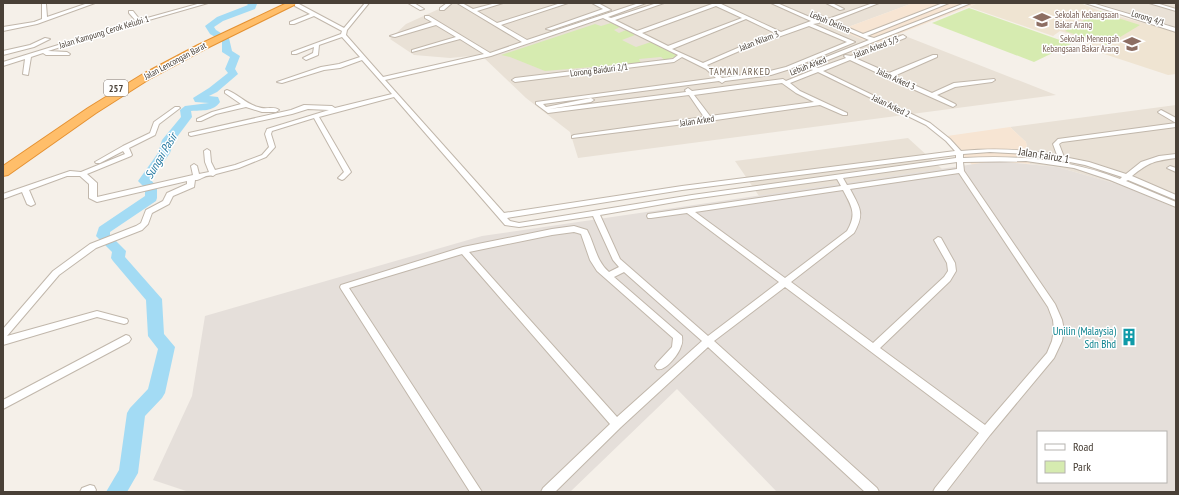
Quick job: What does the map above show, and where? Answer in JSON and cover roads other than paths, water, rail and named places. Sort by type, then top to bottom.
[{"type":"highway","name":"Jalan Lencongan Barat","points":[[3,172],[135,83],[205,43],[284,3]]},
{"type":"highway","name":"Jalan Lencongan Barat","points":[[224,33],[295,4]]},
{"type":"highway","name":"Jalan Lencongan Barat","points":[[3,163],[123,84],[172,56],[205,43]]},
{"type":"street","points":[[3,29],[44,20],[93,3]]},
{"type":"street","name":"Jalan Kampung Cerok Kelubi 1","points":[[3,64],[139,21],[193,5],[206,3]]},
{"type":"street","points":[[294,53],[344,32],[367,3]]},
{"type":"street","points":[[410,3],[422,9]]},
{"type":"street","points":[[442,9],[450,3]]},
{"type":"street","points":[[459,3],[526,42]]},
{"type":"street","points":[[473,11],[501,3]]},
{"type":"street","points":[[497,25],[566,3]]},
{"type":"street","points":[[594,3],[614,13]]},
{"type":"street","points":[[381,79],[489,55],[644,3]]},
{"type":"street","points":[[611,20],[662,3]]},
{"type":"street","points":[[773,3],[860,38],[866,42]]},
{"type":"street","name":"Lebuh Delima","points":[[786,3],[827,21],[860,38],[873,40]]},
{"type":"street","points":[[828,3],[842,9]]},
{"type":"street","points":[[827,21],[875,3]]},
{"type":"street","points":[[708,119],[688,91],[564,110],[548,111],[538,103],[540,101],[722,81],[780,71],[947,3]]},
{"type":"street","name":"Lebuh Arked","points":[[688,91],[722,81],[778,76],[809,66],[866,42],[969,3]]},
{"type":"street","points":[[1087,3],[1176,30]]},
{"type":"street","name":"Lorong 4/1","points":[[1098,3],[1176,26]]},
{"type":"street","points":[[1151,3],[1176,10]]},
{"type":"street","points":[[44,4],[44,20]]},
{"type":"street","points":[[295,4],[344,32],[381,79],[508,223],[519,224],[596,214],[692,197],[839,177],[959,156]]},
{"type":"street","points":[[638,33],[715,4],[779,33]]},
{"type":"street","points":[[520,39],[606,9]]},
{"type":"street","points":[[131,12],[139,21]]},
{"type":"street","points":[[292,23],[314,14]]},
{"type":"street","points":[[604,16],[703,65],[712,71],[722,81]]},
{"type":"street","points":[[426,17],[458,38],[489,55]]},
{"type":"street","points":[[669,48],[745,18]]},
{"type":"street","name":"Jalan Nilam 3","points":[[703,65],[779,33],[816,21]]},
{"type":"street","points":[[393,36],[436,23]]},
{"type":"street","points":[[809,24],[852,42]]},
{"type":"street","name":"Jalan Arked 3/3","points":[[688,91],[785,82],[903,37]]},
{"type":"street","points":[[414,51],[458,38]]},
{"type":"street","points":[[3,53],[32,46],[47,39]]},
{"type":"street","points":[[306,58],[316,54],[317,44]]},
{"type":"street","points":[[39,53],[66,54]]},
{"type":"street","name":"Jalan Arked 3","points":[[840,53],[953,105]]},
{"type":"street","name":"Lorong Baiduri 2/1","points":[[515,80],[674,60],[682,55]]},
{"type":"street","points":[[888,76],[935,56]]},
{"type":"street","points":[[26,74],[28,57]]},
{"type":"street","points":[[280,82],[323,68],[340,66],[363,58]]},
{"type":"street","name":"Jalan Arked 2","points":[[809,66],[928,124],[948,140],[959,156]]},
{"type":"street","points":[[778,76],[798,92],[845,114]]},
{"type":"street","points":[[933,96],[954,85],[992,80]]},
{"type":"street","points":[[227,92],[246,105],[262,111],[308,107],[341,108]]},
{"type":"street","points":[[82,174],[93,183],[93,198],[97,200],[194,179],[247,164],[264,156],[272,148],[268,134],[269,130],[315,115],[395,95]]},
{"type":"street","name":"Jalan Arked","points":[[574,137],[820,103]]},
{"type":"street","points":[[199,120],[246,105]]},
{"type":"street","points":[[191,134],[292,112],[308,107]]},
{"type":"street","points":[[3,197],[105,159],[125,147],[153,134],[156,123],[177,108]]},
{"type":"street","points":[[1161,112],[1176,121]]},
{"type":"street","points":[[315,115],[348,172],[342,178]]},
{"type":"street","points":[[1061,157],[1056,144],[1060,140],[1176,125]]},
{"type":"street","points":[[67,174],[82,174],[129,155],[125,147]]},
{"type":"street","name":"Jalan Fairuz 1","points":[[959,156],[1010,150],[1061,157],[1099,166],[1124,179]]},
{"type":"street","points":[[207,151],[208,162],[213,174]]},
{"type":"street","points":[[939,492],[986,432],[1051,355],[1058,341],[1060,325],[1052,306],[961,171],[959,156]]},
{"type":"street","points":[[502,216],[682,188],[959,156],[1024,158],[1056,162],[1124,179],[1176,198]]},
{"type":"street","points":[[1124,179],[1143,163],[1159,158],[1176,156]]},
{"type":"street","points":[[3,335],[56,273],[87,250],[102,242],[142,226],[151,211],[166,202],[172,193],[191,185],[194,179],[194,166]]},
{"type":"street","points":[[651,216],[961,171]]},
{"type":"street","points":[[547,492],[617,424],[708,341],[783,282],[850,233],[856,224],[857,216],[846,188],[839,177]]},
{"type":"street","points":[[1124,179],[1176,205]]},
{"type":"street","points":[[682,188],[692,197]]},
{"type":"street","points":[[25,190],[31,204]]},
{"type":"street","points":[[688,210],[986,432]]},
{"type":"street","points":[[596,214],[617,260],[873,492]]},
{"type":"street","points":[[476,492],[344,287],[463,250],[574,229],[584,232],[597,265],[677,336],[679,342],[678,347],[660,366]]},
{"type":"street","points":[[873,349],[947,279],[952,271],[951,263],[938,240]]},
{"type":"street","points":[[463,250],[617,424]]},
{"type":"street","points":[[608,276],[625,268]]},
{"type":"street","points":[[3,341],[97,314],[124,321]]},
{"type":"street","points":[[3,405],[126,339]]},
{"type":"waterway","name":"Sungai Pasir","points":[[116,492],[128,473],[136,413],[156,393],[167,347],[156,336],[154,299],[118,258],[119,251],[103,236],[104,230],[151,198],[151,187],[144,181],[164,153],[168,140],[187,117],[185,110],[209,106],[215,102],[214,99],[199,100],[198,98],[213,90],[233,74],[230,69],[235,56],[227,52],[226,40],[213,32],[209,26],[220,19],[252,7],[253,4],[250,3]]},
{"type":"place","name":"Sekolah Kebangsaan Bakar Arang","points":[[1042,20]]},
{"type":"place","name":"Sekolah Menengah Kebangsaan Bakar Arang","points":[[1132,44]]},
{"type":"place","name":"Unilin (Malaysia) Sdn Bhd","points":[[1129,337]]},
{"type":"district","name":"TAMAN ARKED","points":[[740,71]]}]
